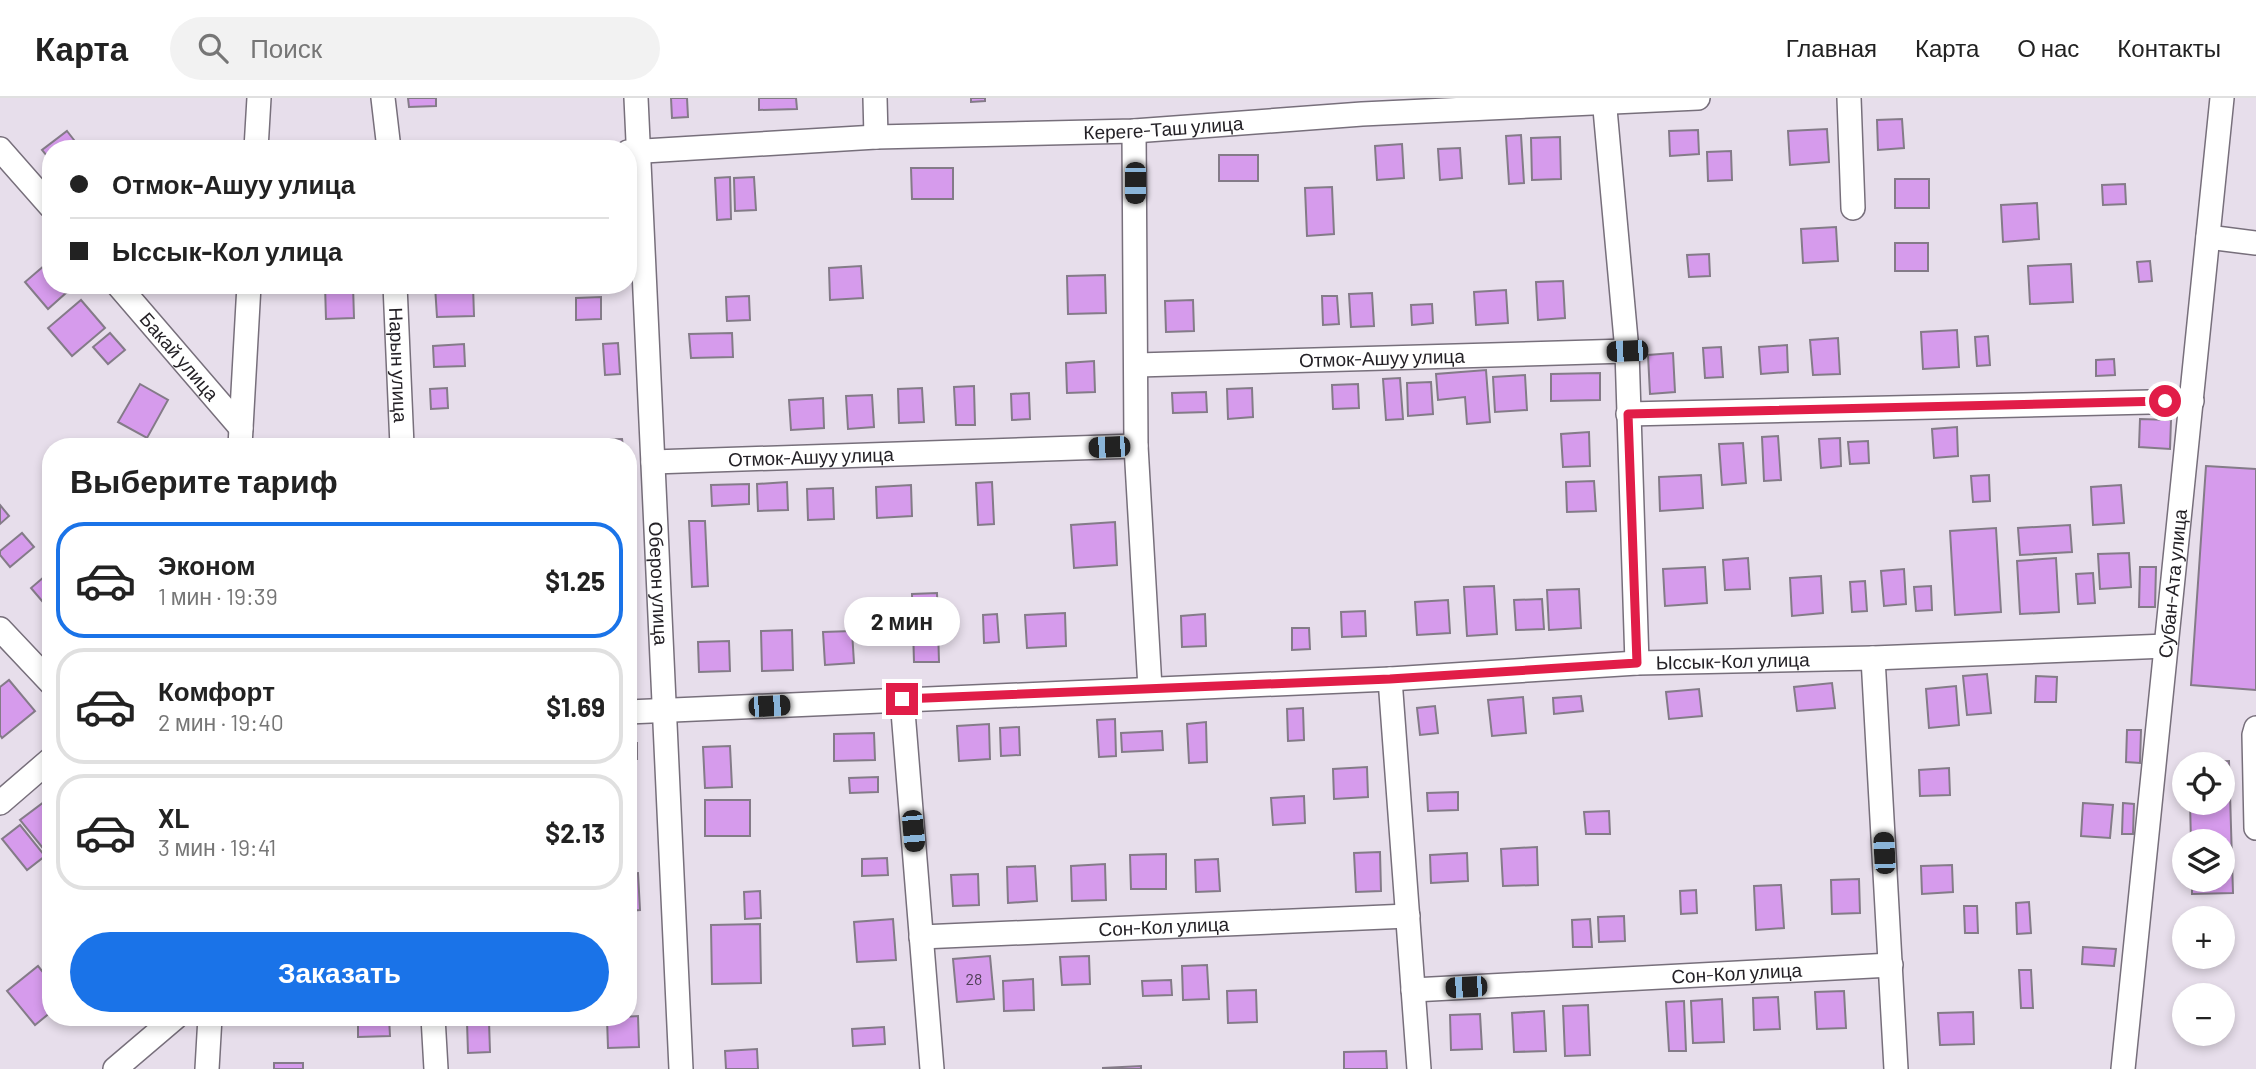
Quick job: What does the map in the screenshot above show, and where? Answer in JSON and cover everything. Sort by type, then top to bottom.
[{"type":"street","points":[[256,140],[258,98]]},
{"type":"street","points":[[383,98],[388,140]]},
{"type":"street","name":"Оберон улица","points":[[634,140],[636,98]]},
{"type":"street","points":[[875,98],[876,137]]},
{"type":"street","name":"Кереге-Таш улица","points":[[637,152],[876,137],[1135,131],[1362,106],[1698,98]]},
{"type":"street","points":[[1849,98],[1853,208]]},
{"type":"street","name":"Субан-Ата улица","points":[[2123,1069],[2222,98]]},
{"type":"street","points":[[1604,100],[1627,351],[1637,663]]},
{"type":"street","points":[[1135,131],[1136,446],[1150,688]]},
{"type":"street","points":[[0,149],[42,197]]},
{"type":"street","name":"Оберон улица","points":[[637,214],[653,462],[681,1069]]},
{"type":"street","points":[[2208,237],[2256,243]]},
{"type":"street","name":"Бакай улица","points":[[125,294],[241,437]]},
{"type":"street","points":[[241,437],[249,294]]},
{"type":"street","name":"Нарын улица","points":[[395,294],[402,438]]},
{"type":"street","name":"Отмок-Ашуу улица","points":[[1137,365],[1627,351]]},
{"type":"street","points":[[1628,414],[2192,401]]},
{"type":"street","name":"Отмок-Ашуу улица","points":[[653,462],[1136,446]]},
{"type":"street","points":[[0,629],[42,673]]},
{"type":"street","name":"Ыссык-Кол улица","points":[[637,712],[1390,679],[1637,663],[1873,658],[2166,646]]},
{"type":"street","points":[[1873,658],[1896,1069]]},
{"type":"street","points":[[1390,679],[1419,1069]]},
{"type":"street","points":[[902,699],[932,1069]]},
{"type":"street","points":[[2256,728],[2256,828]]},
{"type":"street","points":[[0,803],[42,767]]},
{"type":"street","name":"Сон-Кол улица","points":[[922,937],[1408,916]]},
{"type":"street","name":"Сон-Кол улица","points":[[1413,990],[1891,965]]},
{"type":"street","points":[[115,1069],[165,1026]]},
{"type":"street","points":[[207,1069],[209,1026]]},
{"type":"street","points":[[434,1026],[436,1069]]},
{"type":"building","points":[[408,98],[436,98],[436,106],[409,107]]},
{"type":"building","points":[[671,98],[687,98],[688,117],[672,118]]},
{"type":"building","points":[[759,98],[796,98],[797,109],[759,110]]},
{"type":"building","points":[[971,98],[985,98],[985,101],[971,102]]},
{"type":"building","points":[[1902,119],[1904,148],[1878,150],[1877,120]]},
{"type":"building","points":[[1827,129],[1829,162],[1790,165],[1788,131]]},
{"type":"building","points":[[1698,130],[1699,154],[1670,156],[1669,131]]},
{"type":"building","points":[[67,131],[74,140],[55,140]]},
{"type":"building","points":[[1521,135],[1524,183],[1509,184],[1506,136]]},
{"type":"building","points":[[1560,137],[1561,179],[1532,180],[1531,138]]},
{"type":"building","points":[[1402,144],[1404,178],[1377,180],[1375,146]]},
{"type":"building","points":[[1460,148],[1462,178],[1440,180],[1438,149]]},
{"type":"building","points":[[1731,151],[1732,180],[1708,181],[1707,152]]},
{"type":"building","points":[[1219,155],[1258,155],[1258,181],[1219,181]]},
{"type":"building","points":[[911,168],[953,168],[953,199],[912,199]]},
{"type":"building","points":[[730,177],[731,219],[717,220],[715,178]]},
{"type":"building","points":[[754,177],[756,210],[735,211],[734,178]]},
{"type":"building","points":[[1895,179],[1929,179],[1929,208],[1895,208]]},
{"type":"building","points":[[2125,184],[2126,204],[2103,205],[2102,185]]},
{"type":"building","points":[[1332,187],[1334,234],[1307,236],[1305,188]]},
{"type":"building","points":[[2037,203],[2039,239],[2003,242],[2001,205]]},
{"type":"building","points":[[1836,227],[1838,261],[1803,263],[1801,229]]},
{"type":"building","points":[[1895,243],[1928,243],[1928,271],[1895,271]]},
{"type":"building","points":[[1709,254],[1710,276],[1689,277],[1687,255]]},
{"type":"building","points":[[2150,261],[2152,281],[2139,282],[2137,262]]},
{"type":"building","points":[[2071,264],[2073,302],[2030,304],[2028,266]]},
{"type":"building","points":[[861,266],[863,298],[830,300],[829,268]]},
{"type":"building","points":[[42,268],[42,294],[65,294],[48,309],[25,282]]},
{"type":"building","points":[[1105,275],[1106,313],[1068,314],[1067,276]]},
{"type":"building","points":[[1563,281],[1565,318],[1538,320],[1536,282]]},
{"type":"building","points":[[1506,290],[1508,323],[1476,325],[1474,292]]},
{"type":"building","points":[[1372,293],[1374,326],[1351,327],[1349,294]]},
{"type":"building","points":[[325,294],[353,294],[354,318],[326,319]]},
{"type":"building","points":[[436,294],[473,294],[474,316],[437,317]]},
{"type":"building","points":[[749,296],[750,320],[727,321],[726,297]]},
{"type":"building","points":[[1322,296],[1337,296],[1339,324],[1323,325]]},
{"type":"building","points":[[601,297],[601,319],[576,320],[576,298]]},
{"type":"building","points":[[81,300],[105,328],[72,356],[48,328]]},
{"type":"building","points":[[1193,300],[1194,331],[1166,332],[1165,301]]},
{"type":"building","points":[[1432,304],[1433,323],[1412,325],[1411,305]]},
{"type":"building","points":[[1957,330],[1959,367],[1923,369],[1921,332]]},
{"type":"building","points":[[110,333],[125,350],[108,364],[93,347]]},
{"type":"building","points":[[732,333],[733,357],[691,358],[689,334]]},
{"type":"building","points":[[1988,336],[1990,365],[1977,366],[1975,337]]},
{"type":"building","points":[[1838,338],[1840,374],[1813,375],[1810,340]]},
{"type":"building","points":[[618,343],[620,374],[605,375],[603,344]]},
{"type":"building","points":[[464,344],[465,366],[434,367],[433,346]]},
{"type":"building","points":[[1787,345],[1788,372],[1761,374],[1759,347]]},
{"type":"building","points":[[1721,347],[1723,377],[1705,378],[1703,348]]},
{"type":"building","points":[[1673,353],[1675,392],[1650,394],[1648,355]]},
{"type":"building","points":[[2114,359],[2115,375],[2096,376],[2096,360]]},
{"type":"building","points":[[1094,361],[1095,392],[1067,393],[1066,363]]},
{"type":"building","points":[[1486,370],[1490,422],[1467,424],[1465,397],[1438,400],[1436,374]]},
{"type":"building","points":[[1600,373],[1600,400],[1551,401],[1551,374]]},
{"type":"building","points":[[1525,375],[1527,410],[1495,412],[1493,377]]},
{"type":"building","points":[[1400,378],[1403,419],[1386,420],[1383,379]]},
{"type":"building","points":[[1431,382],[1433,414],[1408,416],[1407,383]]},
{"type":"building","points":[[140,384],[168,400],[147,438],[118,422]]},
{"type":"building","points":[[1358,384],[1359,408],[1333,409],[1332,385]]},
{"type":"building","points":[[974,386],[975,425],[956,425],[954,387]]},
{"type":"building","points":[[447,388],[448,408],[431,409],[430,389]]},
{"type":"building","points":[[922,388],[924,422],[899,423],[898,389]]},
{"type":"building","points":[[1252,388],[1253,417],[1228,419],[1227,389]]},
{"type":"building","points":[[1206,392],[1207,412],[1173,413],[1172,393]]},
{"type":"building","points":[[1029,393],[1030,419],[1012,420],[1011,394]]},
{"type":"building","points":[[872,395],[874,427],[848,429],[846,396]]},
{"type":"building","points":[[823,398],[824,428],[791,430],[789,400]]},
{"type":"building","points":[[2140,419],[2171,420],[2170,449],[2139,447]]},
{"type":"building","points":[[1957,427],[1958,456],[1934,458],[1932,429]]},
{"type":"building","points":[[1589,432],[1590,466],[1563,467],[1561,434]]},
{"type":"building","points":[[1778,436],[1781,480],[1764,481],[1762,437]]},
{"type":"building","points":[[1840,438],[1841,466],[1821,468],[1819,439]]},
{"type":"building","points":[[1868,441],[1869,463],[1850,464],[1848,442]]},
{"type":"building","points":[[1743,443],[1746,483],[1722,485],[1719,444]]},
{"type":"building","points":[[2206,466],[2256,469],[2256,690],[2191,685]]},
{"type":"building","points":[[1701,475],[1703,508],[1660,511],[1659,477]]},
{"type":"building","points":[[1989,475],[1990,501],[1973,502],[1971,476]]},
{"type":"building","points":[[1594,481],[1596,511],[1567,512],[1566,482]]},
{"type":"building","points":[[787,482],[788,510],[758,511],[757,484]]},
{"type":"building","points":[[992,482],[994,524],[978,525],[976,483]]},
{"type":"building","points":[[749,484],[749,504],[712,506],[711,485]]},
{"type":"building","points":[[911,485],[912,516],[877,518],[876,487]]},
{"type":"building","points":[[2121,485],[2124,523],[2093,525],[2091,487]]},
{"type":"building","points":[[833,488],[834,519],[808,520],[807,489]]},
{"type":"building","points":[[0,505],[9,516],[0,524]]},
{"type":"building","points":[[689,521],[705,521],[708,586],[692,587]]},
{"type":"building","points":[[1115,522],[1117,565],[1074,568],[1071,525]]},
{"type":"building","points":[[2070,525],[2072,552],[2020,555],[2018,528]]},
{"type":"building","points":[[1996,528],[2001,612],[1955,615],[1950,531]]},
{"type":"building","points":[[22,533],[34,547],[10,567],[0,555],[0,551]]},
{"type":"building","points":[[2129,553],[2131,587],[2100,589],[2098,554]]},
{"type":"building","points":[[1748,558],[1750,589],[1725,590],[1723,560]]},
{"type":"building","points":[[2056,558],[2059,612],[2020,614],[2017,561]]},
{"type":"building","points":[[1705,567],[1707,603],[1665,606],[1663,569]]},
{"type":"building","points":[[2140,567],[2156,567],[2155,607],[2139,607]]},
{"type":"building","points":[[1904,569],[1906,604],[1884,606],[1881,571]]},
{"type":"building","points":[[2093,573],[2095,603],[2078,604],[2076,574]]},
{"type":"building","points":[[1821,576],[1823,613],[1792,616],[1790,578]]},
{"type":"building","points":[[42,579],[42,601],[31,588]]},
{"type":"building","points":[[1865,581],[1867,611],[1852,612],[1850,582]]},
{"type":"building","points":[[1494,586],[1497,634],[1467,636],[1464,587]]},
{"type":"building","points":[[1931,586],[1932,610],[1916,611],[1914,587]]},
{"type":"building","points":[[1579,589],[1581,628],[1549,630],[1547,590]]},
{"type":"building","points":[[937,593],[939,662],[914,662],[912,594]]},
{"type":"building","points":[[1542,599],[1544,629],[1516,630],[1514,600]]},
{"type":"building","points":[[1448,600],[1450,633],[1417,635],[1415,602]]},
{"type":"building","points":[[1365,611],[1366,636],[1342,637],[1341,612]]},
{"type":"building","points":[[1065,613],[1066,646],[1027,648],[1025,615]]},
{"type":"building","points":[[997,614],[999,642],[984,643],[983,615]]},
{"type":"building","points":[[1205,614],[1206,646],[1182,647],[1181,616]]},
{"type":"building","points":[[1292,628],[1309,628],[1310,649],[1292,650]]},
{"type":"building","points":[[792,630],[793,670],[762,671],[761,631]]},
{"type":"building","points":[[852,631],[854,663],[825,665],[823,632]]},
{"type":"building","points":[[729,641],[730,671],[699,672],[698,642]]},
{"type":"building","points":[[1987,674],[1991,713],[1967,715],[1963,676]]},
{"type":"building","points":[[2036,676],[2057,677],[2056,702],[2035,702]]},
{"type":"building","points":[[9,680],[35,711],[2,738],[0,687]]},
{"type":"building","points":[[1832,683],[1835,708],[1797,711],[1794,687]]},
{"type":"building","points":[[1956,686],[1959,725],[1929,728],[1926,689]]},
{"type":"building","points":[[1699,689],[1702,716],[1669,719],[1666,692]]},
{"type":"building","points":[[1581,696],[1583,711],[1554,714],[1553,698]]},
{"type":"building","points":[[1523,697],[1526,733],[1492,736],[1488,700]]},
{"type":"building","points":[[1435,706],[1438,733],[1420,735],[1417,708]]},
{"type":"building","points":[[1303,708],[1304,740],[1288,741],[1287,709]]},
{"type":"building","points":[[1115,719],[1116,756],[1099,757],[1097,720]]},
{"type":"building","points":[[1206,722],[1207,762],[1189,763],[1187,724]]},
{"type":"building","points":[[989,724],[990,759],[959,761],[957,726]]},
{"type":"building","points":[[1019,727],[1020,755],[1001,756],[1000,728]]},
{"type":"building","points":[[2127,730],[2141,730],[2140,763],[2126,762]]},
{"type":"building","points":[[1162,731],[1163,750],[1122,752],[1121,733]]},
{"type":"building","points":[[874,733],[875,760],[834,761],[834,734]]},
{"type":"building","points":[[730,746],[732,787],[705,788],[703,747]]},
{"type":"building","points":[[1367,767],[1368,797],[1334,799],[1333,769]]},
{"type":"building","points":[[1949,768],[1950,795],[1920,796],[1919,770]]},
{"type":"building","points":[[878,777],[878,792],[850,793],[849,778]]},
{"type":"building","points":[[1458,792],[1458,810],[1428,811],[1427,793]]},
{"type":"building","points":[[1304,796],[1305,823],[1273,825],[1271,798]]},
{"type":"building","points":[[705,800],[750,800],[750,836],[705,836]]},
{"type":"building","points":[[2083,803],[2113,805],[2110,838],[2081,836]]},
{"type":"building","points":[[2123,803],[2134,804],[2133,834],[2122,834]]},
{"type":"building","points":[[42,804],[42,847],[20,820]]},
{"type":"building","points":[[1609,811],[1610,834],[1586,834],[1584,812]]},
{"type":"building","points":[[2190,815],[2231,815],[2231,829],[2191,829]]},
{"type":"building","points":[[20,825],[42,852],[42,858],[27,870],[2,839]]},
{"type":"building","points":[[1537,847],[1538,885],[1503,886],[1501,849]]},
{"type":"building","points":[[1380,852],[1381,891],[1356,892],[1354,853]]},
{"type":"building","points":[[1467,853],[1468,881],[1431,883],[1430,855]]},
{"type":"building","points":[[1166,854],[1166,889],[1131,889],[1130,855]]},
{"type":"building","points":[[887,858],[888,875],[862,876],[862,859]]},
{"type":"building","points":[[1218,859],[1220,891],[1196,892],[1195,860]]},
{"type":"building","points":[[1105,864],[1106,900],[1072,901],[1071,866]]},
{"type":"building","points":[[1952,865],[1953,892],[1922,894],[1921,866]]},
{"type":"building","points":[[1035,866],[1037,901],[1008,903],[1007,867]]},
{"type":"building","points":[[637,873],[640,910],[637,910]]},
{"type":"building","points":[[978,874],[979,905],[953,906],[951,875]]},
{"type":"building","points":[[1859,879],[1860,913],[1832,914],[1831,880]]},
{"type":"building","points":[[1781,885],[1784,928],[1756,930],[1754,886]]},
{"type":"building","points":[[1696,890],[1697,913],[1681,914],[1680,891]]},
{"type":"building","points":[[760,891],[761,918],[745,919],[744,892]]},
{"type":"building","points":[[2192,892],[2233,892],[2233,893]]},
{"type":"building","points":[[2029,902],[2031,933],[2017,934],[2016,903]]},
{"type":"building","points":[[1964,906],[1977,906],[1978,933],[1965,933]]},
{"type":"building","points":[[1624,916],[1625,941],[1599,942],[1598,917]]},
{"type":"building","points":[[893,919],[896,960],[857,962],[854,922]]},
{"type":"building","points":[[1590,919],[1592,947],[1573,947],[1572,920]]},
{"type":"building","points":[[760,924],[761,983],[712,984],[711,925]]},
{"type":"building","points":[[2083,947],[2116,949],[2114,966],[2082,964]]},
{"type":"building","points":[[990,956],[994,999],[957,1002],[953,959]]},
{"type":"building","points":[[1089,956],[1090,984],[1062,985],[1060,957]]},
{"type":"building","points":[[1207,965],[1209,999],[1183,1000],[1182,966]]},
{"type":"building","points":[[38,966],[42,971],[42,1019],[35,1025],[7,991]]},
{"type":"building","points":[[2019,970],[2031,970],[2033,1008],[2021,1008]]},
{"type":"building","points":[[1033,979],[1034,1010],[1004,1011],[1003,981]]},
{"type":"building","points":[[1171,980],[1172,995],[1143,996],[1142,981]]},
{"type":"building","points":[[1256,990],[1257,1022],[1228,1023],[1227,991]]},
{"type":"building","points":[[1844,991],[1846,1028],[1817,1029],[1815,992]]},
{"type":"building","points":[[1778,997],[1780,1029],[1754,1030],[1753,998]]},
{"type":"building","points":[[1722,999],[1724,1042],[1693,1043],[1691,1001]]},
{"type":"building","points":[[1684,1001],[1686,1051],[1669,1051],[1666,1002]]},
{"type":"building","points":[[1588,1005],[1590,1055],[1565,1056],[1563,1006]]},
{"type":"building","points":[[1544,1011],[1546,1051],[1514,1052],[1512,1013]]},
{"type":"building","points":[[1973,1012],[1974,1044],[1940,1045],[1938,1013]]},
{"type":"building","points":[[1480,1014],[1482,1049],[1451,1050],[1450,1015]]},
{"type":"building","points":[[637,1016],[639,1047],[608,1048],[607,1026],[637,1026]]},
{"type":"building","points":[[358,1026],[389,1026],[390,1036],[358,1037]]},
{"type":"building","points":[[467,1026],[489,1026],[490,1052],[468,1053]]},
{"type":"building","points":[[884,1027],[885,1044],[853,1046],[852,1029]]},
{"type":"building","points":[[757,1049],[758,1069],[726,1069],[725,1051]]},
{"type":"building","points":[[1386,1051],[1387,1069],[1344,1069],[1344,1052]]},
{"type":"building","points":[[274,1063],[303,1063],[303,1069],[274,1069]]},
{"type":"building","points":[[1141,1066],[1141,1069],[1103,1069],[1103,1068]]},
{"type":"route","points":[[902,699],[1390,679],[1637,663],[1628,414],[2165,401]]}]
